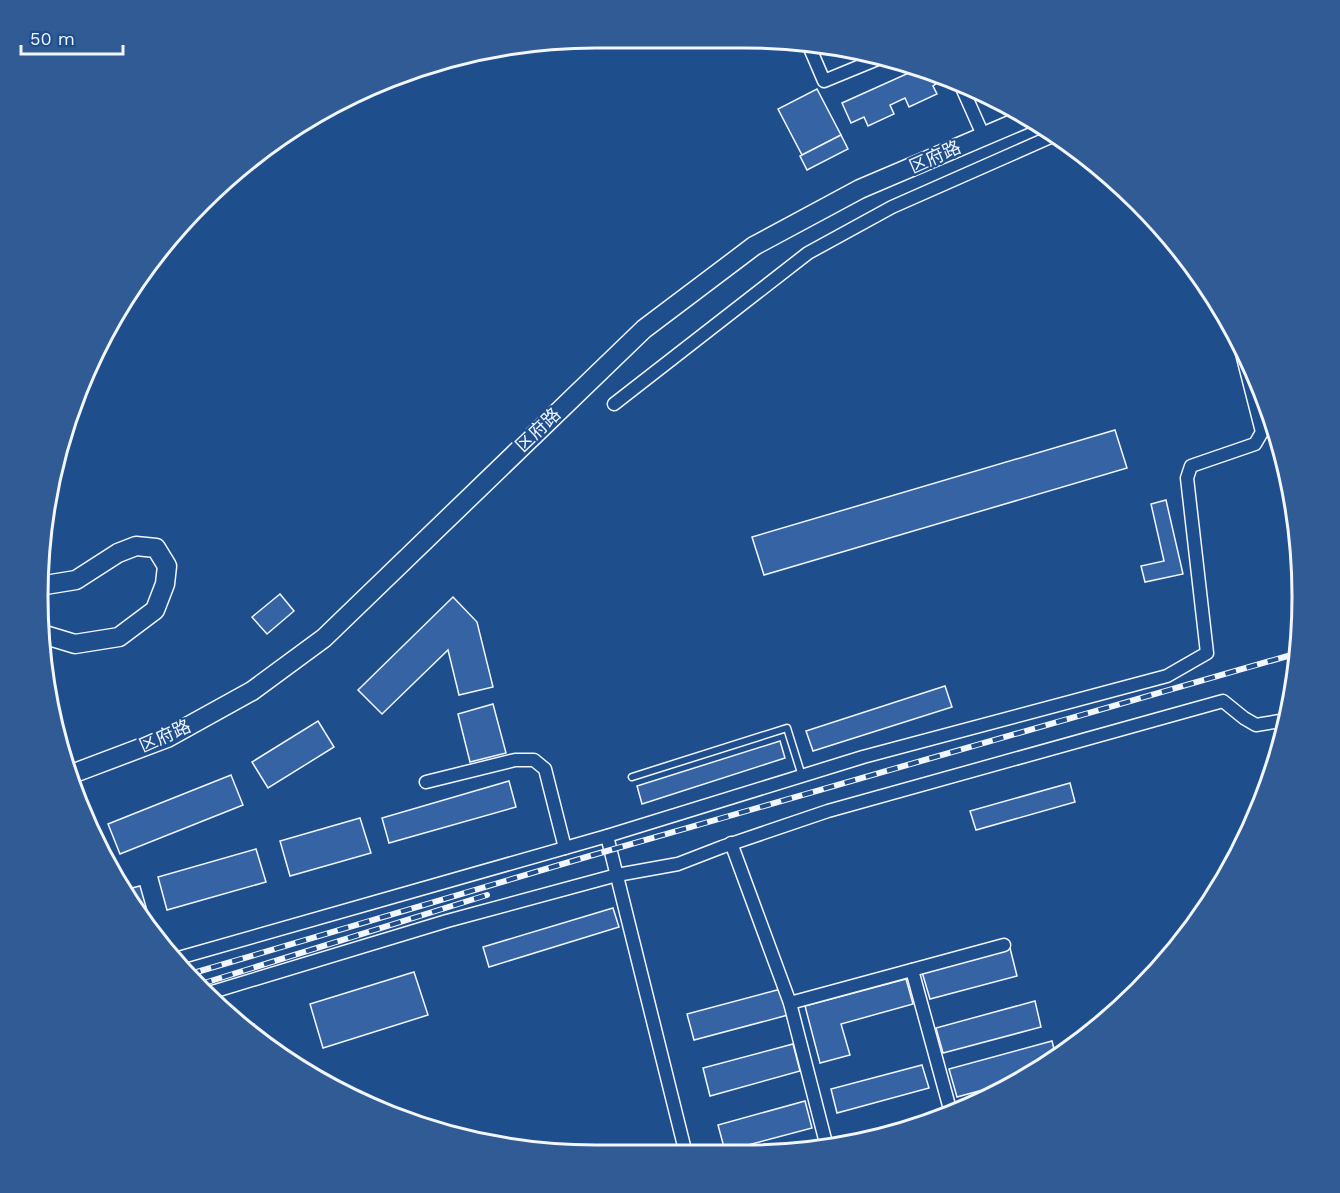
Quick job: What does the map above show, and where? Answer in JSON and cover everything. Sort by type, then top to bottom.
[{"type":"main road","name":"区府路","points":[[77,772],[167,738],[252,691],[324,638],[644,329],[754,246],[860,189],[1018,121]]},
{"type":"main road","points":[[48,584],[76,580],[118,553],[136,546],[156,548],[167,566],[165,585],[154,610],[119,637],[75,644],[49,636]]},
{"type":"street","points":[[812,53],[824,81],[868,63]]},
{"type":"street","points":[[966,96],[983,135]]},
{"type":"street","points":[[614,404],[808,254],[892,207],[1046,139]]},
{"type":"street","points":[[183,957],[607,836],[863,757],[1167,676],[1207,653],[1187,478],[1191,466],[1255,444],[1264,424]]},
{"type":"street","points":[[216,991],[447,921],[617,875],[678,864],[731,843],[828,811],[1223,701],[1256,725],[1277,722]]},
{"type":"street","points":[[426,782],[515,760],[534,760],[545,769],[565,848]]},
{"type":"street","points":[[607,836],[684,1145]]},
{"type":"street","points":[[731,843],[790,1003],[825,1138]]},
{"type":"street","points":[[790,1003],[1004,945]]},
{"type":"street","points":[[912,970],[949,1105]]},
{"type":"lane","points":[[632,777],[787,728],[802,776]]},
{"type":"building","points":[[908,73],[936,84],[933,86],[937,94],[909,107],[905,98],[890,105],[894,114],[868,126],[864,117],[851,123],[842,103]]},
{"type":"building","points":[[817,89],[841,135],[802,155],[778,109]]},
{"type":"building","points":[[841,135],[848,149],[807,170],[800,156]]},
{"type":"building","points":[[1115,430],[1127,468],[764,575],[752,537]]},
{"type":"building","points":[[1166,500],[1183,574],[1145,582],[1141,566],[1164,561],[1151,504]]},
{"type":"building","points":[[280,594],[294,611],[267,634],[252,617]]},
{"type":"building","points":[[453,597],[477,622],[493,687],[459,695],[448,650],[382,714],[358,690]]},
{"type":"building","points":[[945,686],[952,707],[813,751],[806,731]]},
{"type":"building","points":[[493,704],[506,753],[470,762],[458,714]]},
{"type":"building","points":[[318,721],[334,747],[268,788],[252,762]]},
{"type":"building","points":[[780,741],[785,758],[642,804],[637,786]]},
{"type":"building","points":[[231,775],[243,805],[120,854],[108,824]]},
{"type":"building","points":[[509,781],[516,807],[389,843],[382,818]]},
{"type":"building","points":[[1070,783],[1075,802],[976,830],[970,811]]},
{"type":"building","points":[[360,818],[371,853],[290,876],[280,841]]},
{"type":"building","points":[[256,849],[266,882],[167,910],[158,877]]},
{"type":"building","points":[[140,886],[147,911],[140,901],[132,888]]},
{"type":"building","points":[[613,908],[619,927],[489,967],[483,947]]},
{"type":"building","points":[[1010,948],[1017,976],[930,999],[922,972]]},
{"type":"building","points":[[414,972],[428,1015],[323,1048],[310,1004]]},
{"type":"building","points":[[906,979],[913,1004],[841,1024],[850,1055],[820,1063],[805,1006]]},
{"type":"building","points":[[781,989],[788,1015],[694,1040],[687,1014]]},
{"type":"building","points":[[1035,1001],[1041,1027],[943,1053],[936,1028]]},
{"type":"building","points":[[1052,1041],[1054,1049],[1018,1072],[986,1088],[957,1097],[949,1069]]},
{"type":"building","points":[[793,1044],[800,1071],[710,1096],[703,1068]]},
{"type":"building","points":[[922,1065],[929,1088],[837,1113],[831,1089]]},
{"type":"building","points":[[805,1101],[812,1128],[748,1145],[723,1145],[718,1125]]},
{"type":"railway","points":[[197,972],[593,855],[1288,656]]},
{"type":"railway","points":[[207,982],[487,895]]}]
